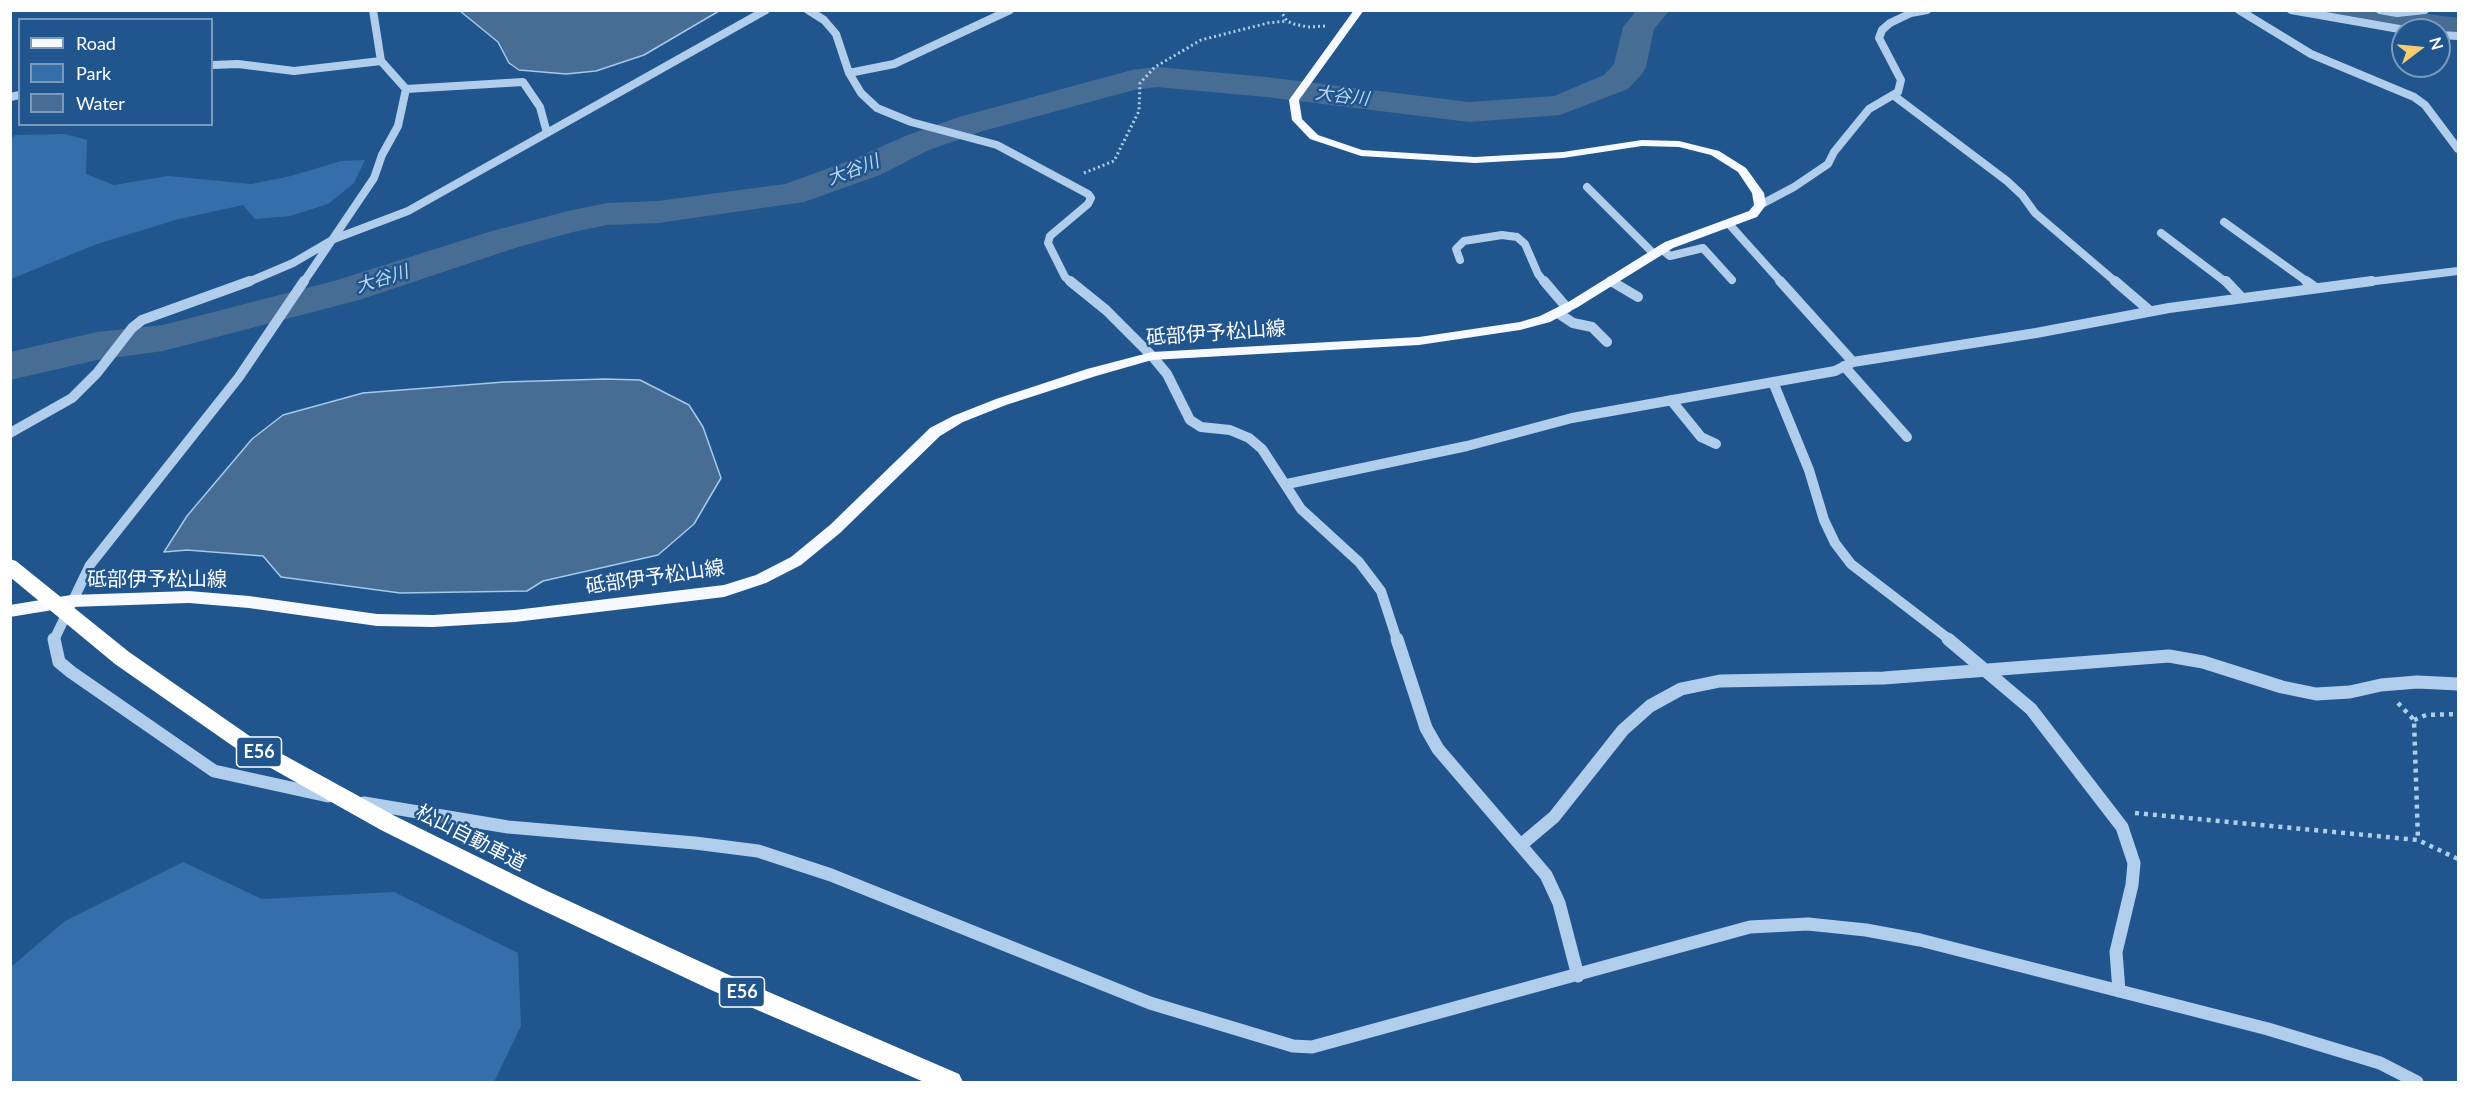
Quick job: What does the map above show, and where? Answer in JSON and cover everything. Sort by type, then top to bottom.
[{"type":"highway","name":"松山自動車道","points":[[10,566],[122,658],[244,743],[388,823],[535,896],[719,982],[951,1083]]},
{"type":"main road","points":[[1359,10],[1294,100],[1298,120],[1314,137],[1361,153],[1475,160],[1563,154],[1642,143],[1679,144],[1698,148],[1730,160],[1752,181],[1758,193],[1760,205]]},
{"type":"main road","name":"砥部伊予松山線","points":[[10,611],[71,601],[189,597],[249,602],[377,620],[433,621],[515,616],[724,591],[761,579],[796,561],[835,529],[935,432],[958,419],[1092,372],[1152,356],[1419,341],[1520,326],[1545,319],[1562,310],[1688,236],[1754,214],[1760,205]]},
{"type":"street","points":[[373,10],[381,61],[406,89]]},
{"type":"street","points":[[10,433],[72,398],[97,373],[132,327],[142,320],[259,278],[293,263],[334,239],[408,211],[766,10]]},
{"type":"street","points":[[808,10],[824,20],[836,34],[849,73],[861,93],[878,108],[893,116],[997,145],[1083,190],[1091,198],[1088,204],[1050,236],[1048,243],[1050,250],[1065,278],[1106,310],[1152,356],[1167,374],[1190,420],[1201,427],[1230,430],[1249,438],[1262,449],[1287,484],[1300,509],[1359,562],[1381,591],[1426,728],[1458,773],[1522,844],[1546,875],[1559,903],[1578,976]]},
{"type":"street","points":[[849,73],[894,64],[1010,10]]},
{"type":"street","points":[[1760,205],[1794,187],[1828,164],[1834,152],[1869,110],[1898,92],[1902,86],[1900,80],[1879,38],[1882,30],[1890,23],[1911,12],[1927,10]]},
{"type":"street","points":[[2239,10],[2311,54],[2414,97],[2425,105],[2458,149]]},
{"type":"street","points":[[2291,10],[2391,27]]},
{"type":"street","points":[[2380,10],[2397,13],[2425,10]]},
{"type":"street","points":[[213,64],[238,64],[294,71],[381,61]]},
{"type":"street","points":[[406,89],[523,82],[540,106],[548,133]]},
{"type":"street","points":[[406,89],[398,126],[382,155],[374,178],[239,376],[90,565],[54,638],[59,662],[214,771],[381,807],[508,827],[695,843],[758,851],[831,874],[1150,1003],[1293,1046],[1312,1047],[1578,976],[1750,927],[1808,924],[1866,930],[1920,940],[2119,991],[2328,1046],[2380,1063],[2417,1083]]},
{"type":"street","points":[[1893,95],[2007,181],[2022,195],[2035,213],[2150,311]]},
{"type":"street","points":[[1587,187],[1658,252],[1670,256],[1703,248],[1732,280]]},
{"type":"street","points":[[2224,222],[2316,288]]},
{"type":"street","points":[[1729,224],[1849,364],[1907,437]]},
{"type":"street","points":[[2161,234],[2220,275],[2241,297]]},
{"type":"street","points":[[1460,260],[1456,249],[1464,241],[1502,235],[1517,237],[1525,244],[1538,274],[1573,323],[1592,327],[1607,342]]},
{"type":"street","points":[[1287,484],[1467,446],[1572,418],[1835,371],[1849,364],[2241,297],[2458,271]]},
{"type":"street","points":[[1611,281],[1638,297]]},
{"type":"street","points":[[1773,382],[1809,470],[1824,520],[1835,543],[1851,564],[1971,656],[2012,695],[2031,708],[2122,827],[2133,863],[2132,885],[2116,952],[2119,991]]},
{"type":"street","points":[[1671,400],[1701,437],[1716,444]]},
{"type":"street","points":[[1522,844],[1554,817],[1623,730],[1650,706],[1681,689],[1720,681],[1884,678],[2169,656],[2203,662],[2282,687],[2316,694],[2350,692],[2381,685],[2417,682],[2458,684]]},
{"type":"path","points":[[1284,10],[1282,13],[1287,21]]},
{"type":"path","points":[[1060,178],[1091,172],[1114,160],[1139,111],[1140,84],[1155,67],[1175,57],[1182,50],[1201,40],[1268,23],[1287,21],[1308,27],[1349,24]]},
{"type":"path","points":[[2381,685],[2414,720],[2418,840]]},
{"type":"path","points":[[2414,720],[2426,715],[2458,714]]},
{"type":"path","points":[[2112,811],[2418,840],[2458,860]]},
{"type":"green space","points":[[65,134],[87,140],[86,174],[114,185],[168,176],[251,184],[291,176],[341,161],[365,160],[354,183],[328,204],[290,216],[255,219],[243,205],[179,219],[97,244],[11,279],[11,139],[15,135]]},
{"type":"green space","points":[[183,862],[262,899],[394,892],[518,953],[521,1026],[494,1082],[11,1082],[11,967],[65,921]]},
{"type":"water","points":[[460,11],[719,11],[644,55],[596,71],[566,74],[519,70],[509,63],[498,42]]},
{"type":"water","points":[[640,380],[689,405],[703,427],[721,478],[694,524],[658,555],[543,581],[527,591],[400,593],[281,577],[263,556],[187,550],[164,552],[187,516],[252,439],[283,415],[363,393],[504,382]]},
{"type":"waterway","name":"大谷川","points":[[10,366],[97,346],[163,338],[345,291],[502,240],[568,222],[607,214],[658,212],[791,194],[867,167],[917,143],[971,124],[1132,80],[1157,77],[1266,87],[1469,112],[1560,105],[1616,82],[1630,67],[1639,27],[1655,10]]},
{"type":"waterway","name":"大谷川","points":[[2339,10],[2420,24],[2458,27]]}]
